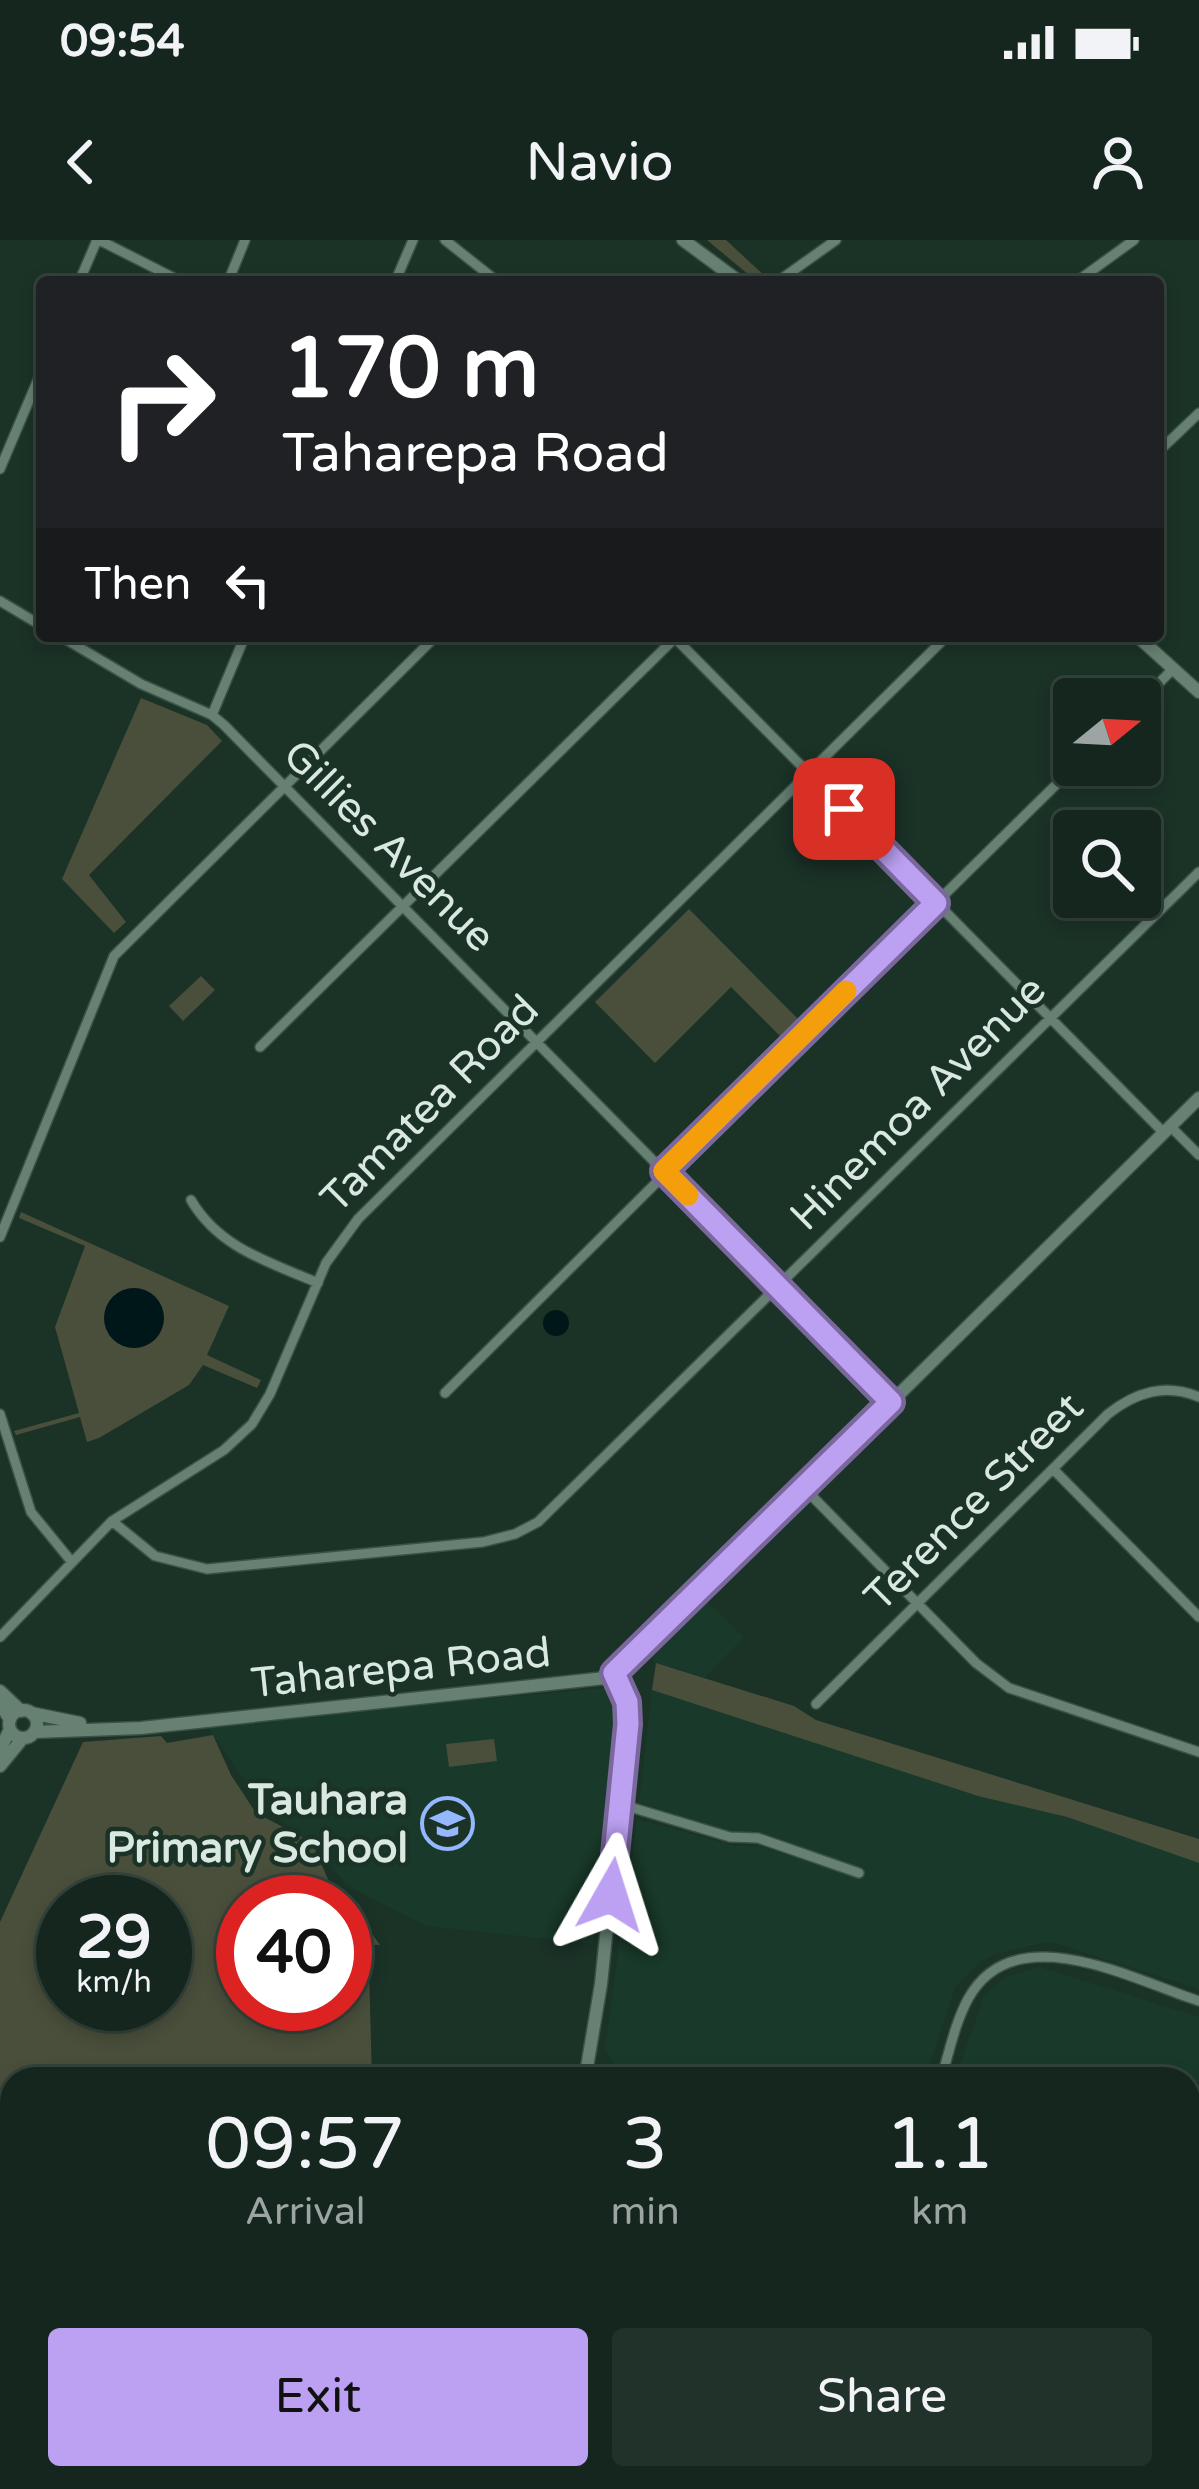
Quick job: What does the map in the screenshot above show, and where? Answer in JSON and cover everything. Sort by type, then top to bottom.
[{"type":"street","points":[[83,276],[98,240],[170,276]]},
{"type":"street","points":[[230,276],[245,240]]},
{"type":"street","points":[[397,276],[412,240]]},
{"type":"street","points":[[445,240],[490,276]]},
{"type":"street","points":[[683,240],[732,276]]},
{"type":"street","points":[[785,276],[836,240]]},
{"type":"street","points":[[1084,276],[1135,240]]},
{"type":"street","points":[[0,469],[36,384]]},
{"type":"street","points":[[1164,446],[1199,413]]},
{"type":"street","points":[[0,601],[36,622]]},
{"type":"street","name":"Gillies Avenue","points":[[78,642],[142,685],[212,715],[891,1402]]},
{"type":"street","points":[[212,715],[242,642]]},
{"type":"street","points":[[0,1237],[114,956],[430,642]]},
{"type":"street","points":[[260,1047],[670,642]]},
{"type":"street","points":[[680,642],[1050,1019],[1167,1130],[1199,1154]]},
{"type":"street","name":"Tamatea Road","points":[[0,1637],[112,1521],[224,1450],[252,1424],[270,1394],[318,1282],[358,1219],[941,642]]},
{"type":"street","points":[[1144,642],[1199,692]]},
{"type":"street","points":[[1161,681],[1173,669]]},
{"type":"street","points":[[445,1393],[1055,786]]},
{"type":"street","name":"Hinemoa Avenue","points":[[112,1521],[155,1556],[207,1569],[483,1542],[515,1534],[557,1506],[1199,872]]},
{"type":"street","name":"Taharepa Road","points":[[18,1718],[141,1728],[594,1680],[614,1673],[1199,1098]]},
{"type":"street","points":[[191,1201],[214,1233],[318,1282]]},
{"type":"street","name":"Terence Street","points":[[816,1705],[1108,1414],[1132,1397],[1172,1390],[1199,1396]]},
{"type":"street","points":[[0,1414],[31,1512],[71,1562]]},
{"type":"street","points":[[1054,1470],[1199,1617]]},
{"type":"street","points":[[804,1488],[976,1663],[1009,1688],[1199,1752]]},
{"type":"street","points":[[591,2067],[628,1712],[614,1673]]},
{"type":"street","points":[[0,1691],[28,1735]]},
{"type":"street","points":[[0,1703],[18,1718],[36,1720],[0,1766]]},
{"type":"street","points":[[0,1750],[18,1718]]},
{"type":"street","name":"Taharepa Road","points":[[28,1735],[92,1727]]},
{"type":"street","points":[[620,1804],[730,1837],[758,1838],[859,1873]]},
{"type":"street","points":[[944,2067],[968,1999],[993,1969],[1026,1955],[1061,1956],[1199,2001]]},
{"type":"shaded area","points":[[707,240],[726,240],[765,276],[750,276]]},
{"type":"shaded area","points":[[141,698],[207,725],[222,741],[89,875],[126,922],[114,933],[62,879]]},
{"type":"shaded area","points":[[689,909],[798,1019],[780,1036],[731,987],[655,1063],[595,1002]]},
{"type":"shaded area","points":[[201,976],[215,990],[183,1021],[169,1006]]},
{"type":"shaded area","points":[[21,1212],[229,1306],[207,1355],[261,1380],[257,1388],[203,1365],[189,1385],[99,1438],[87,1442],[80,1417],[16,1435],[14,1431],[79,1413],[55,1327],[85,1246],[19,1218]]},
{"type":"shaded area","points":[[134,1288],[155,1297],[164,1318],[155,1339],[134,1348],[113,1339],[104,1318],[113,1297]]},
{"type":"shaded area","points":[[556,1310],[569,1323],[556,1336],[543,1323]]},
{"type":"shaded area","points":[[704,1599],[744,1637],[705,1677],[656,1663],[646,1654]]},
{"type":"shaded area","points":[[656,1663],[794,1706],[816,1720],[1199,1839],[1199,1863],[1067,1817],[978,1796],[652,1690]]},
{"type":"shaded area","name":"Tauhara Primary School","points":[[604,1688],[614,1693],[622,1712],[594,1944],[426,1926],[372,1898],[372,1875],[338,1875],[308,1840],[265,1809],[206,1725]]},
{"type":"shaded area","points":[[652,1690],[978,1796],[1067,1817],[1199,1863],[1199,1989],[1055,1943],[1042,1943],[995,1954],[955,1987],[929,2067],[614,2066],[605,2048],[637,1819],[735,1846],[758,1846],[859,1878],[863,1870],[758,1832],[731,1832],[639,1802]]},
{"type":"shaded area","points":[[213,1735],[256,1813],[312,1842],[326,1875],[216,1875],[216,2031],[371,2031],[372,2067],[0,2067],[0,1922],[83,1742],[161,1736],[167,1743]]},
{"type":"shaded area","points":[[494,1739],[497,1761],[449,1767],[446,1744]]},
{"type":"shaded area","points":[[1040,1967],[1199,2017],[1199,2067],[959,2067],[984,1996],[1005,1977]]},
{"type":"slow traffic","points":[[688,1195],[664,1171],[846,991]]},
{"type":"place","name":"Tauhara Primary School","points":[[447,1824]]},
{"type":"route","points":[[611,1895],[628,1724],[627,1702],[614,1673],[891,1402],[664,1171],[936,903],[844,809]]}]
